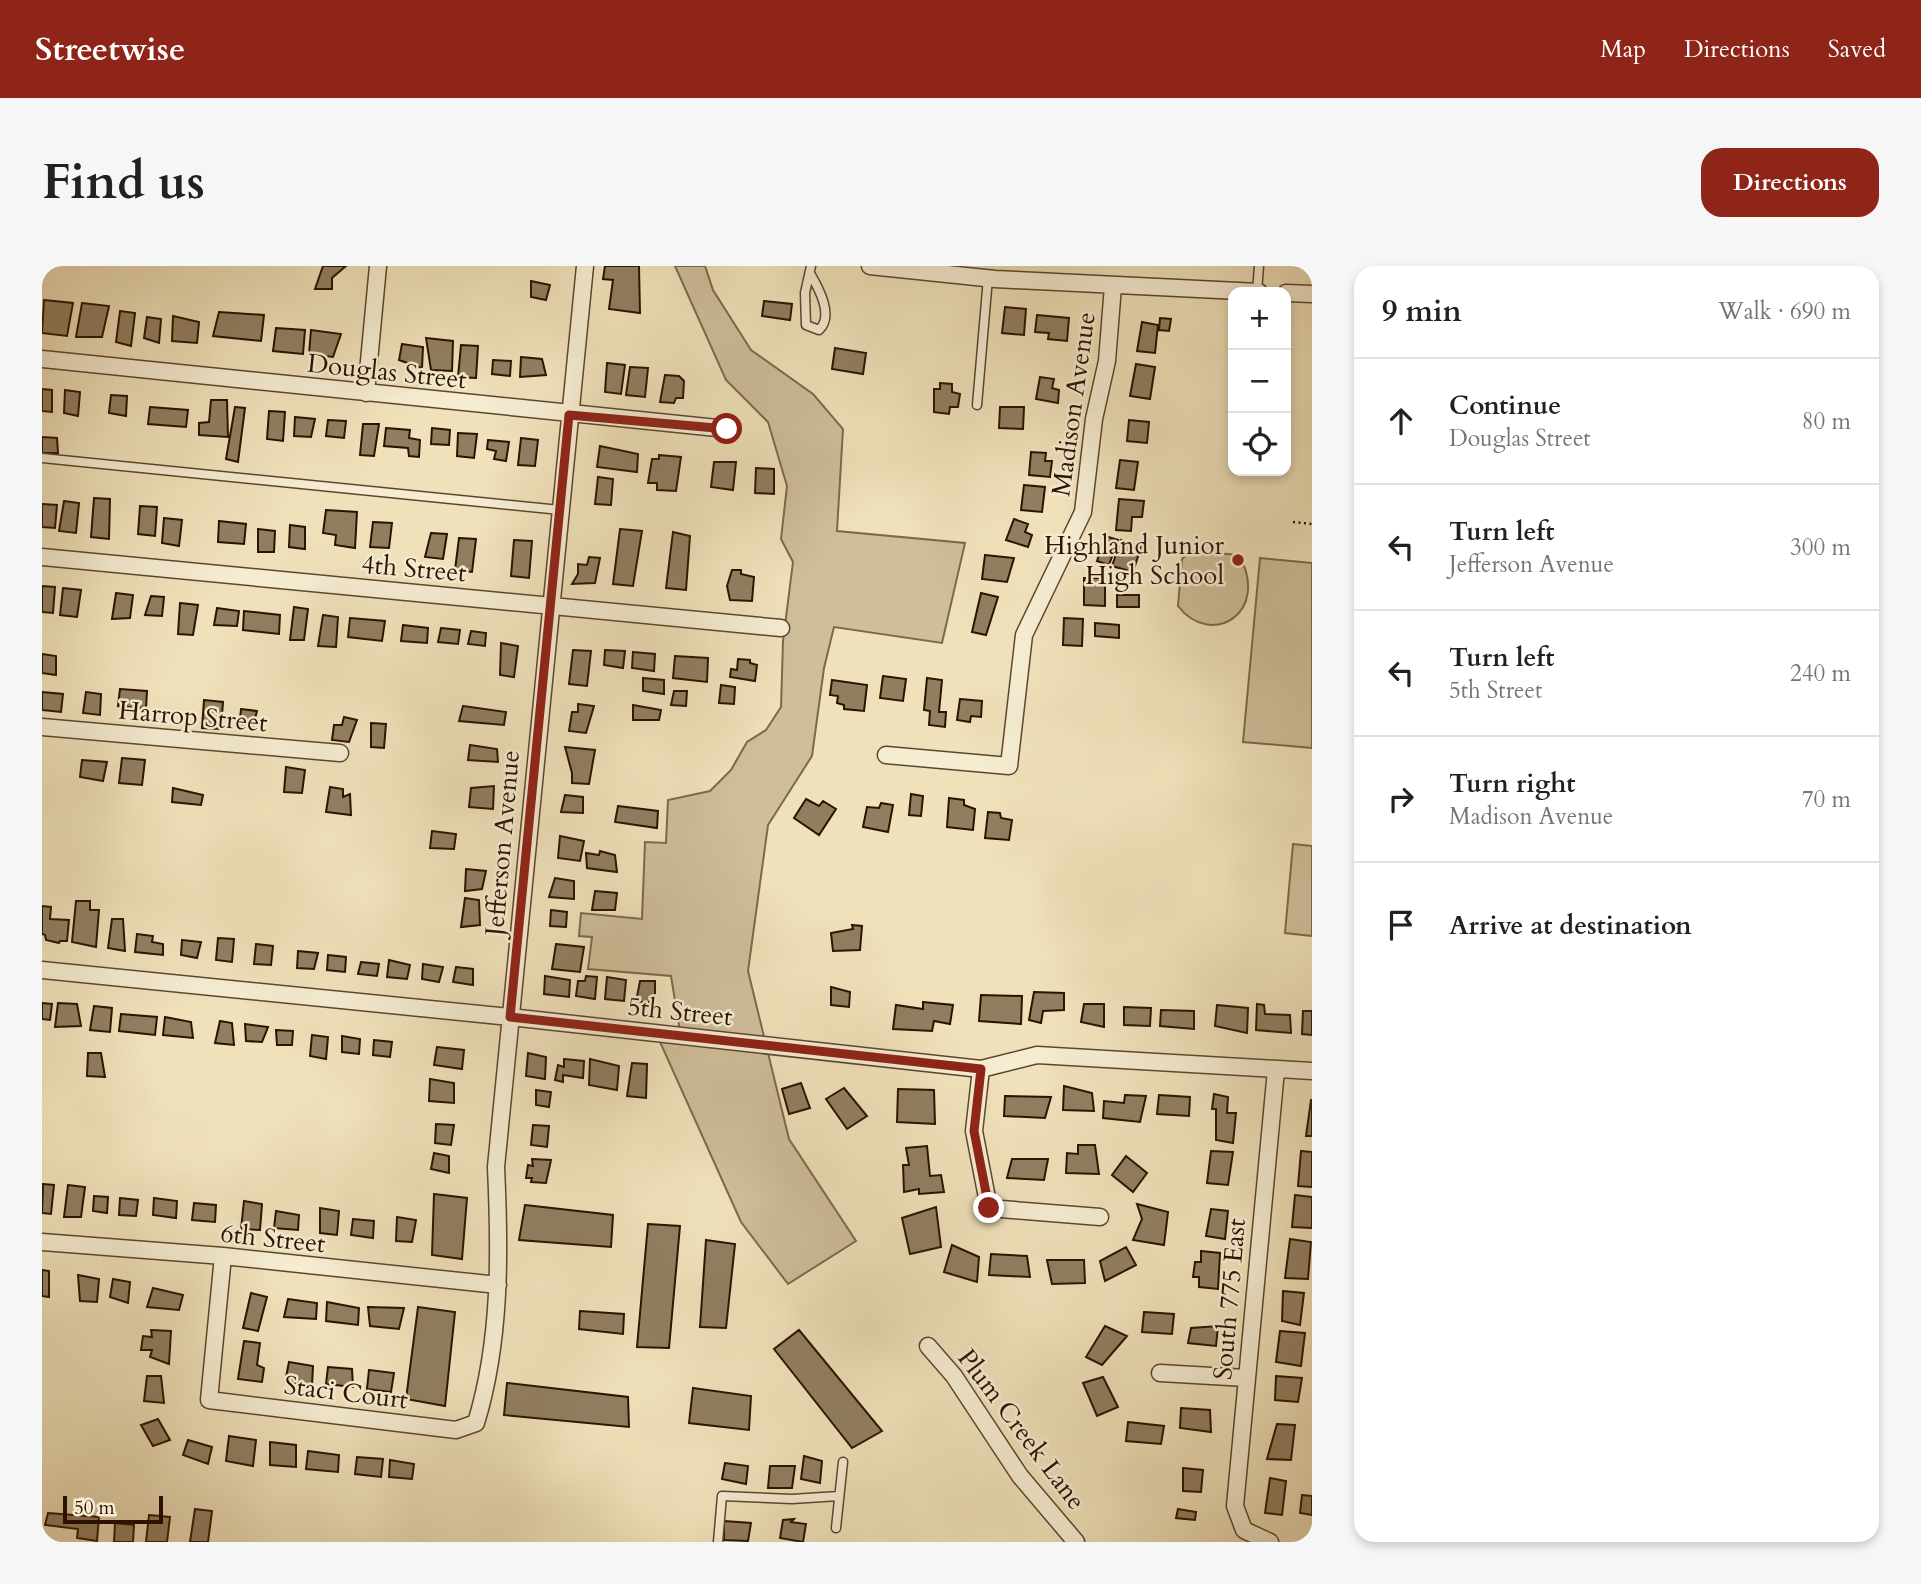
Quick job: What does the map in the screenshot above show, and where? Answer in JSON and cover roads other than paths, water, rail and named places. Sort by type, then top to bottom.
[{"type":"street","points":[[366,393],[379,266]]},
{"type":"street","name":"Jefferson Avenue","points":[[476,1423],[482,1404],[498,1285],[500,1262],[496,1167],[549,606],[585,266]]},
{"type":"street","points":[[870,266],[988,278],[1228,291]]},
{"type":"street","name":"Madison Avenue","points":[[886,755],[1009,766],[1024,635],[1083,512],[1094,419],[1107,361],[1113,286]]},
{"type":"street","points":[[1291,293],[1312,294]]},
{"type":"street","name":"Douglas Street","points":[[42,359],[569,415],[727,429]]},
{"type":"street","name":"4th Street","points":[[42,557],[781,628]]},
{"type":"street","name":"Harrop Street","points":[[42,727],[340,753]]},
{"type":"street","name":"5th Street","points":[[42,970],[510,1017],[981,1069],[1037,1055],[1312,1071]]},
{"type":"street","points":[[981,1069],[974,1131],[989,1208],[1100,1217]]},
{"type":"street","name":"South 775 East","points":[[1270,1542],[1244,1530],[1235,1506],[1276,1070]]},
{"type":"street","name":"6th Street","points":[[42,1242],[223,1256],[498,1285]]},
{"type":"street","name":"Staci Court","points":[[223,1256],[209,1400],[456,1430],[476,1423]]},
{"type":"street","name":"Plum Creek Lane","points":[[928,1346],[954,1376],[1020,1475],[1076,1542]]},
{"type":"street","points":[[1160,1373],[1246,1378]]},
{"type":"lane","points":[[1258,287],[1259,266]]},
{"type":"lane","points":[[811,270],[821,292],[824,307],[825,321],[818,330],[806,325],[804,293],[811,270]]},
{"type":"lane","points":[[976,405],[988,278]]},
{"type":"lane","points":[[42,458],[560,510]]},
{"type":"lane","points":[[836,1528],[843,1462]]},
{"type":"lane","points":[[718,1542],[722,1496],[792,1499],[839,1496]]},
{"type":"place","name":"Highland Junior High School","points":[[1238,560]]}]
